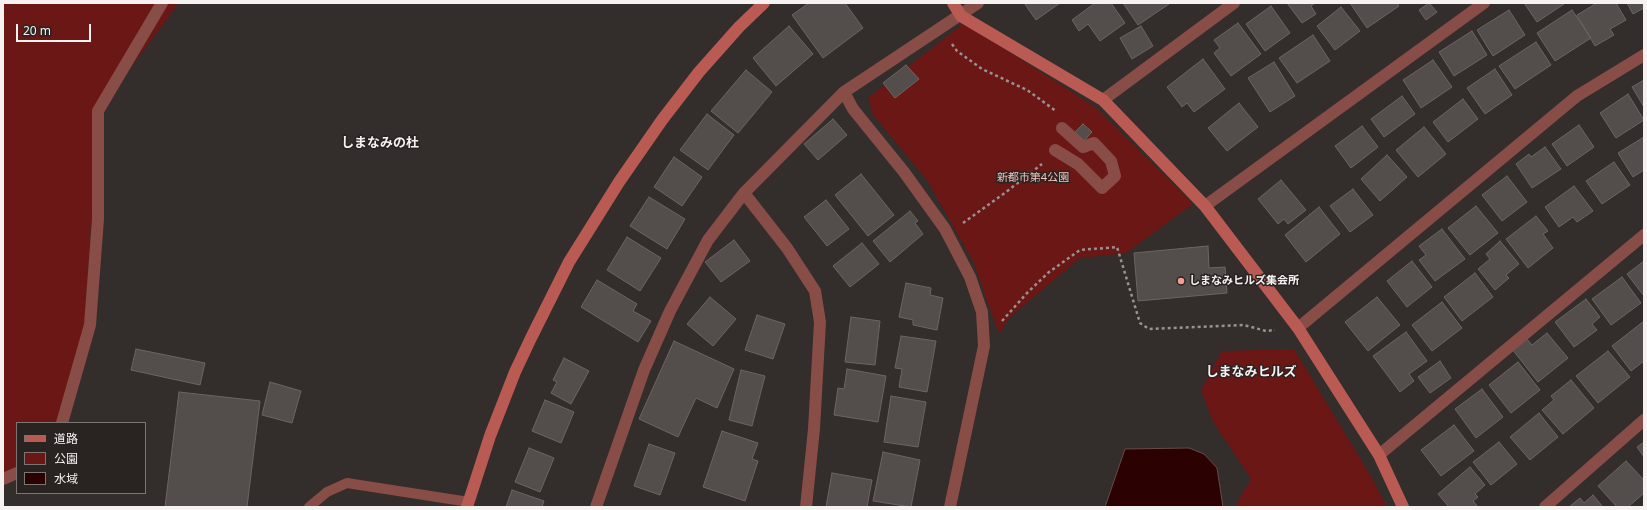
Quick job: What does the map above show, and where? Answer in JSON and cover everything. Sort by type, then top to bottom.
[{"type":"street","points":[[62,422],[90,325],[98,219],[98,111],[162,3]]},
{"type":"street","points":[[468,504],[490,436],[515,372],[530,338],[569,262],[619,182],[662,120],[699,72],[739,27],[764,3]]},
{"type":"street","points":[[953,3],[961,16],[1103,100],[1205,206],[1298,328],[1379,455],[1403,507]]},
{"type":"street","points":[[596,507],[644,370],[670,311],[708,240],[744,193],[844,92],[961,16],[978,3]]},
{"type":"street","points":[[1103,100],[1234,3]]},
{"type":"street","points":[[1205,206],[1484,3]]},
{"type":"street","points":[[1298,328],[1577,96],[1644,55]]},
{"type":"street","points":[[844,92],[853,109],[904,172],[947,234],[970,277],[982,312],[984,341],[974,400],[950,507]]},
{"type":"street","points":[[1055,150],[1078,164],[1102,188],[1115,176],[1111,161],[1094,143],[1083,147],[1062,128]]},
{"type":"street","points":[[744,193],[787,248],[815,291],[820,322],[814,429],[806,507]]},
{"type":"street","points":[[1379,455],[1644,235]]},
{"type":"street","points":[[1545,507],[1644,420]]},
{"type":"street","points":[[3,479],[16,473]]},
{"type":"lane","points":[[309,507],[327,492],[347,483],[468,504]]},
{"type":"path","points":[[941,29],[956,51],[982,69],[1027,90],[1059,113],[1062,128]]},
{"type":"path","points":[[947,234],[1006,192],[1051,156],[1055,150]]},
{"type":"path","points":[[984,341],[1027,292],[1049,272],[1080,250],[1117,247],[1140,323],[1149,328],[1244,325],[1266,331],[1298,328]]},
{"type":"green space","points":[[3,3],[179,3],[98,111],[83,352],[62,422],[16,422],[16,466],[3,473]]},
{"type":"green space","name":"新都市第4公園","points":[[964,23],[1095,107],[1193,204],[1126,253],[1080,258],[1010,317],[999,334],[974,263],[927,180],[873,115],[868,98]]},
{"type":"green space","points":[[1294,349],[1372,478],[1387,507],[1235,506],[1251,479],[1213,422],[1201,390],[1222,351]]},
{"type":"water","points":[[1189,448],[1204,454],[1217,468],[1223,507],[1105,507],[1125,449]]},
{"type":"building","points":[[809,3],[845,3],[863,28],[823,58],[792,15]]},
{"type":"building","points":[[1024,3],[1060,3],[1036,20]]},
{"type":"building","points":[[1095,3],[1111,3],[1125,23],[1100,41],[1088,24],[1079,31],[1072,20]]},
{"type":"building","points":[[1123,3],[1169,3],[1169,4],[1138,25]]},
{"type":"building","points":[[1287,3],[1315,3],[1311,6],[1316,14],[1302,23]]},
{"type":"building","points":[[1350,3],[1397,3],[1399,6],[1367,28]]},
{"type":"building","points":[[1429,3],[1437,12],[1426,20],[1419,10]]},
{"type":"building","points":[[1524,3],[1563,3],[1564,4],[1537,22]]},
{"type":"building","points":[[1597,3],[1616,3],[1626,20],[1610,29],[1614,35],[1595,46],[1577,15]]},
{"type":"building","points":[[1627,3],[1644,3],[1644,8],[1633,14]]},
{"type":"building","points":[[1271,6],[1290,33],[1265,51],[1246,24]]},
{"type":"building","points":[[1341,7],[1360,31],[1335,50],[1317,26]]},
{"type":"building","points":[[1509,10],[1525,35],[1493,56],[1477,30]]},
{"type":"building","points":[[1572,10],[1591,38],[1555,61],[1537,33]]},
{"type":"building","points":[[1238,23],[1261,54],[1231,76],[1214,53],[1220,48],[1214,40]]},
{"type":"building","points":[[789,26],[813,54],[776,86],[753,58]]},
{"type":"building","points":[[1141,26],[1153,46],[1132,59],[1120,38]]},
{"type":"building","points":[[1472,31],[1487,55],[1454,76],[1439,52]]},
{"type":"building","points":[[1313,35],[1330,61],[1297,83],[1279,58]]},
{"type":"building","points":[[1536,42],[1551,65],[1515,89],[1499,66]]},
{"type":"building","points":[[1203,59],[1225,89],[1194,112],[1187,103],[1182,107],[1167,87]]},
{"type":"building","points":[[1433,60],[1452,87],[1421,108],[1403,80]]},
{"type":"building","points":[[1274,62],[1295,96],[1270,112],[1248,78]]},
{"type":"building","points":[[906,65],[919,79],[895,98],[883,83]]},
{"type":"building","points":[[1495,69],[1512,95],[1485,114],[1467,88]]},
{"type":"building","points":[[746,70],[772,92],[738,133],[711,111]]},
{"type":"building","points":[[1644,80],[1644,107],[1632,87]]},
{"type":"building","points":[[1628,94],[1644,120],[1616,138],[1600,113]]},
{"type":"building","points":[[1402,96],[1415,114],[1384,137],[1371,119]]},
{"type":"building","points":[[1463,99],[1478,119],[1448,142],[1433,122]]},
{"type":"building","points":[[1239,103],[1258,127],[1227,151],[1208,128]]},
{"type":"building","points":[[707,114],[734,135],[708,170],[680,150]]},
{"type":"building","points":[[833,119],[847,135],[818,160],[804,144]]},
{"type":"building","points":[[1083,124],[1092,132],[1083,142],[1074,133]]},
{"type":"building","points":[[1579,125],[1594,147],[1567,166],[1552,144]]},
{"type":"building","points":[[1362,126],[1378,147],[1351,168],[1335,146]]},
{"type":"building","points":[[1424,127],[1446,154],[1418,177],[1396,150]]},
{"type":"building","points":[[1644,137],[1644,170],[1633,177],[1618,153]]},
{"type":"building","points":[[1545,147],[1561,169],[1532,188],[1516,164],[1529,154],[1531,157]]},
{"type":"building","points":[[1387,155],[1407,177],[1380,201],[1361,179]]},
{"type":"building","points":[[674,157],[702,177],[682,206],[654,187]]},
{"type":"building","points":[[1614,162],[1630,185],[1602,204],[1586,181]]},
{"type":"building","points":[[861,174],[894,215],[868,236],[835,195]]},
{"type":"building","points":[[1507,176],[1527,202],[1502,221],[1482,195]]},
{"type":"building","points":[[1281,180],[1306,210],[1288,224],[1284,219],[1278,224],[1258,199]]},
{"type":"building","points":[[1574,186],[1593,211],[1577,222],[1573,217],[1559,227],[1545,207]]},
{"type":"building","points":[[1353,189],[1373,215],[1350,232],[1330,206]]},
{"type":"building","points":[[649,197],[685,219],[667,249],[630,226]]},
{"type":"building","points":[[826,200],[849,229],[827,246],[804,217]]},
{"type":"building","points":[[1476,206],[1498,233],[1470,255],[1448,228]]},
{"type":"building","points":[[1319,207],[1340,234],[1306,262],[1285,235]]},
{"type":"building","points":[[910,211],[918,221],[915,223],[923,234],[890,262],[873,241]]},
{"type":"building","points":[[1536,216],[1548,231],[1543,234],[1553,248],[1528,268],[1506,239]]},
{"type":"building","points":[[1442,229],[1465,259],[1435,281],[1419,260],[1426,255],[1419,246]]},
{"type":"building","points":[[627,237],[661,258],[640,291],[607,270]]},
{"type":"building","points":[[734,240],[750,261],[721,282],[705,262]]},
{"type":"building","points":[[1500,241],[1519,264],[1506,275],[1509,278],[1495,290],[1478,269],[1490,259],[1486,254]]},
{"type":"building","points":[[862,243],[879,264],[850,287],[833,266]]},
{"type":"building","name":"しまなみヒルズ集会所","points":[[1208,246],[1209,268],[1225,267],[1227,293],[1138,301],[1134,253]]},
{"type":"building","points":[[1412,261],[1432,287],[1407,307],[1387,281]]},
{"type":"building","points":[[1644,261],[1644,296],[1627,274]]},
{"type":"building","points":[[1475,273],[1493,297],[1462,321],[1444,297]]},
{"type":"building","points":[[1622,277],[1641,303],[1611,325],[1592,299]]},
{"type":"building","points":[[597,280],[637,304],[633,311],[651,321],[638,342],[581,307]]},
{"type":"building","points":[[906,283],[931,288],[930,295],[943,298],[937,330],[913,325],[913,320],[899,317]]},
{"type":"building","points":[[710,297],[736,319],[713,346],[687,324]]},
{"type":"building","points":[[1377,297],[1400,325],[1368,351],[1345,322]]},
{"type":"building","points":[[1586,299],[1600,317],[1592,324],[1597,330],[1574,347],[1555,322]]},
{"type":"building","points":[[1442,302],[1462,328],[1432,351],[1412,325]]},
{"type":"building","points":[[757,315],[785,324],[773,359],[745,350]]},
{"type":"building","points":[[851,317],[880,321],[875,365],[845,362]]},
{"type":"building","points":[[1644,321],[1644,361],[1631,371],[1612,346]]},
{"type":"building","points":[[1406,332],[1427,361],[1409,374],[1414,381],[1400,392],[1373,356]]},
{"type":"building","points":[[1547,333],[1568,358],[1538,382],[1512,349],[1526,338],[1532,345]]},
{"type":"building","points":[[901,336],[936,341],[927,392],[899,387],[902,369],[895,368]]},
{"type":"building","points":[[674,341],[734,369],[717,408],[696,398],[678,437],[639,419]]},
{"type":"building","points":[[136,349],[205,363],[200,385],[131,370]]},
{"type":"building","points":[[1608,351],[1630,377],[1598,403],[1576,376]]},
{"type":"building","points":[[564,358],[589,371],[571,404],[551,393],[557,382],[553,380]]},
{"type":"building","points":[[1440,361],[1451,378],[1430,393],[1418,377]]},
{"type":"building","points":[[1518,362],[1540,390],[1511,413],[1489,385]]},
{"type":"building","points":[[847,369],[886,376],[878,422],[834,415],[838,388],[844,389]]},
{"type":"building","points":[[741,370],[765,376],[752,426],[729,420]]},
{"type":"building","points":[[1571,380],[1594,408],[1563,434],[1542,410],[1554,400],[1551,396]]},
{"type":"building","points":[[270,382],[301,391],[292,423],[262,415]]},
{"type":"building","points":[[1482,389],[1503,417],[1476,438],[1455,409]]},
{"type":"building","points":[[179,392],[260,401],[247,507],[165,507]]},
{"type":"building","points":[[891,396],[926,402],[918,447],[884,442]]},
{"type":"building","points":[[545,400],[574,412],[561,443],[532,431]]},
{"type":"building","points":[[1539,413],[1558,437],[1530,460],[1510,437]]},
{"type":"building","points":[[1454,425],[1474,451],[1441,476],[1421,450]]},
{"type":"building","points":[[722,431],[758,443],[752,459],[758,461],[745,501],[703,487]]},
{"type":"building","points":[[1499,442],[1517,464],[1491,485],[1473,462]]},
{"type":"building","points":[[1644,442],[1644,457],[1637,447]]},
{"type":"building","points":[[649,444],[675,453],[660,495],[634,486]]},
{"type":"building","points":[[529,448],[554,458],[540,492],[515,482]]},
{"type":"building","points":[[883,452],[920,460],[911,507],[873,501]]},
{"type":"building","points":[[1626,461],[1644,480],[1644,493],[1628,507],[1617,507],[1598,486]]},
{"type":"building","points":[[1470,467],[1485,485],[1475,494],[1478,497],[1473,501],[1478,507],[1449,507],[1438,494]]},
{"type":"building","points":[[832,473],[872,480],[867,507],[826,507]]},
{"type":"building","points":[[512,490],[544,501],[542,507],[506,507]]},
{"type":"building","points":[[1593,495],[1603,507],[1569,507],[1580,498],[1584,503]]},
{"type":"place","name":"しまなみヒルズ集会所","points":[[1181,281]]},
{"type":"district","name":"しまなみの杜","points":[[380,143]]},
{"type":"district","name":"しまなみヒルズ","points":[[1251,372]]}]
